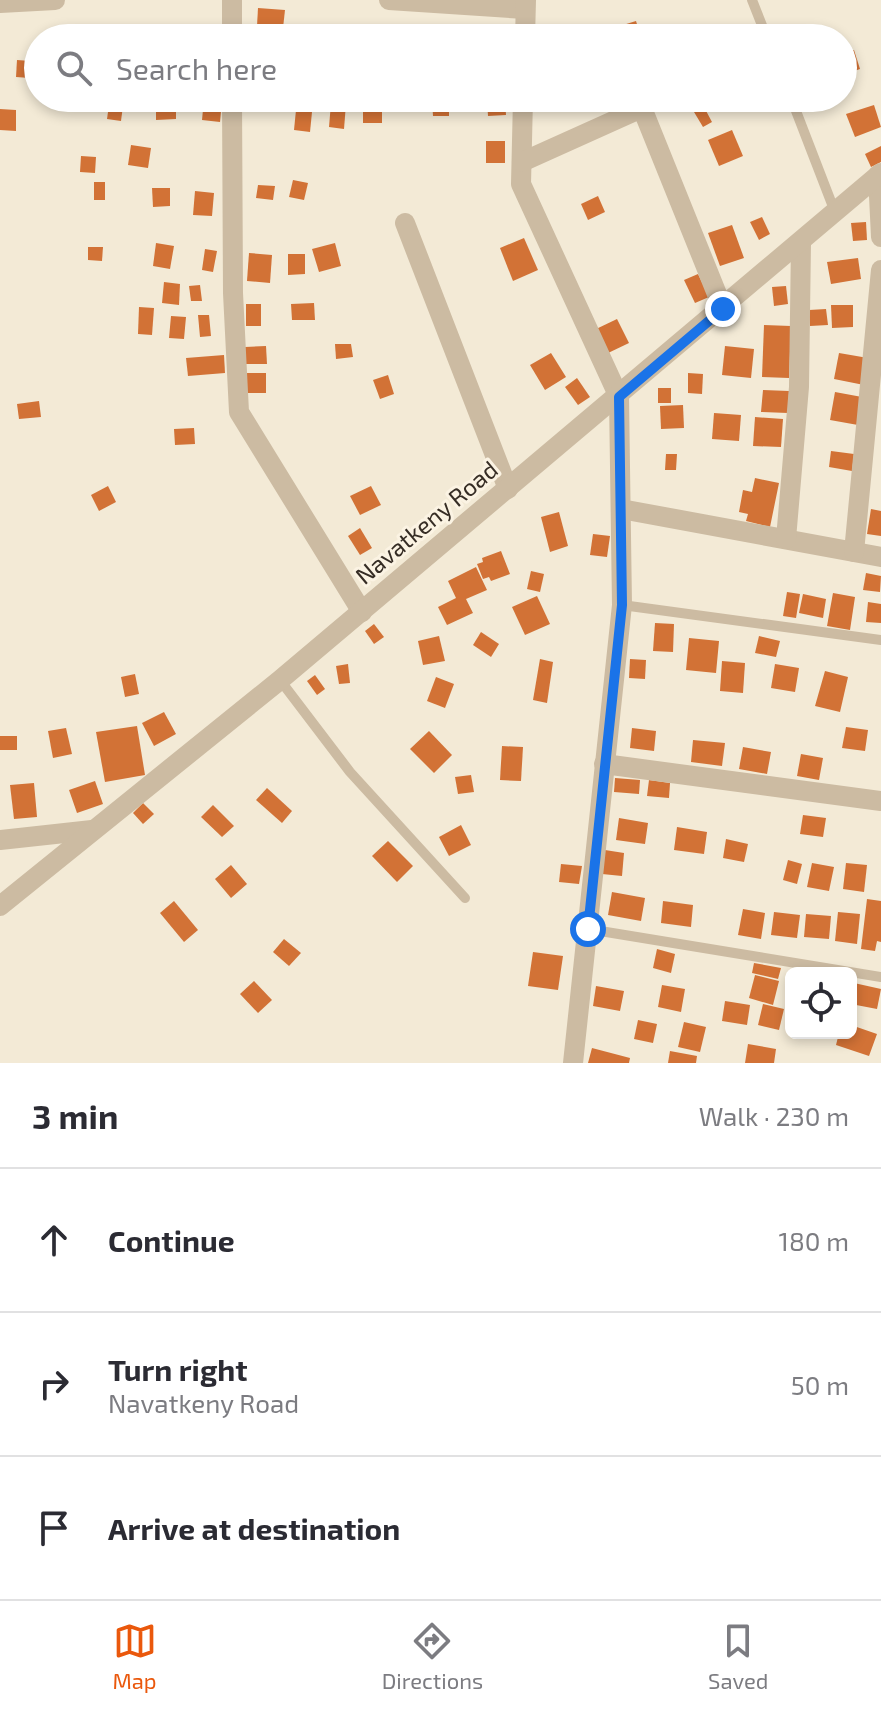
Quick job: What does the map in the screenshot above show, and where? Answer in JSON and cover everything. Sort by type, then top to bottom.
[{"type":"street","points":[[0,3],[55,0]]},
{"type":"street","points":[[232,0],[232,24]]},
{"type":"street","points":[[389,0],[526,4],[525,24]]},
{"type":"street","points":[[232,112],[233,293],[239,412],[362,612]]},
{"type":"street","points":[[523,112],[521,184],[619,397],[622,605],[573,1063]]},
{"type":"street","points":[[522,162],[633,112]]},
{"type":"street","points":[[644,112],[723,309]]},
{"type":"street","points":[[880,174],[881,237]]},
{"type":"street","name":"Navatkeny Road","points":[[0,906],[362,612],[880,174]]},
{"type":"street","points":[[405,223],[508,489]]},
{"type":"street","points":[[786,539],[799,387],[801,242]]},
{"type":"street","points":[[854,552],[876,382],[881,270]]},
{"type":"street","points":[[621,509],[881,557]]},
{"type":"street","points":[[604,764],[881,801]]},
{"type":"street","points":[[0,840],[92,830]]},
{"type":"lane","points":[[752,0],[761,24]]},
{"type":"lane","points":[[796,112],[835,212]]},
{"type":"lane","points":[[622,605],[881,640]]},
{"type":"lane","points":[[280,680],[350,772],[465,898]]},
{"type":"lane","points":[[588,929],[881,977]]},
{"type":"building","points":[[258,8],[285,10],[283,24],[257,24]]},
{"type":"building","points":[[17,60],[24,60],[24,78],[16,77]]},
{"type":"building","points":[[874,105],[881,127],[855,137],[846,114]]},
{"type":"building","points":[[0,109],[16,110],[16,131],[0,130]]},
{"type":"building","points":[[108,112],[122,112],[121,121],[107,119]]},
{"type":"building","points":[[156,112],[176,112],[176,119],[156,120]]},
{"type":"building","points":[[203,112],[221,112],[220,122],[202,120]]},
{"type":"building","points":[[296,112],[312,112],[310,132],[294,130]]},
{"type":"building","points":[[330,112],[345,112],[344,129],[329,127]]},
{"type":"building","points":[[363,112],[382,112],[382,123],[363,123]]},
{"type":"building","points":[[433,112],[449,112],[449,116],[433,116]]},
{"type":"building","points":[[488,112],[506,112],[506,115],[488,116]]},
{"type":"building","points":[[694,112],[707,112],[712,122],[703,127]]},
{"type":"building","points":[[732,130],[743,156],[719,166],[708,140]]},
{"type":"building","points":[[486,141],[505,141],[505,163],[486,163]]},
{"type":"building","points":[[131,145],[151,148],[148,168],[128,165]]},
{"type":"building","points":[[881,146],[881,162],[871,167],[865,154]]},
{"type":"building","points":[[81,156],[96,157],[95,173],[80,172]]},
{"type":"building","points":[[293,180],[308,183],[304,200],[289,197]]},
{"type":"building","points":[[94,182],[105,182],[105,200],[94,200]]},
{"type":"building","points":[[258,185],[275,186],[273,200],[256,198]]},
{"type":"building","points":[[152,188],[170,188],[170,206],[153,207]]},
{"type":"building","points":[[195,191],[214,193],[212,216],[193,215]]},
{"type":"building","points":[[598,196],[605,212],[588,220],[581,204]]},
{"type":"building","points":[[762,217],[770,234],[759,240],[750,222]]},
{"type":"building","points":[[866,222],[867,240],[853,241],[851,223]]},
{"type":"building","points":[[732,225],[744,258],[720,266],[708,233]]},
{"type":"building","points":[[524,238],[538,270],[513,281],[500,248]]},
{"type":"building","points":[[156,243],[174,246],[170,269],[153,266]]},
{"type":"building","points":[[335,243],[341,266],[319,272],[312,249]]},
{"type":"building","points":[[88,247],[103,247],[102,261],[88,260]]},
{"type":"building","points":[[205,249],[217,251],[213,272],[202,270]]},
{"type":"building","points":[[249,253],[272,255],[270,283],[247,281]]},
{"type":"building","points":[[288,254],[305,254],[305,274],[288,275]]},
{"type":"building","points":[[858,258],[861,279],[831,284],[827,262]]},
{"type":"building","points":[[698,274],[709,297],[695,303],[684,280]]},
{"type":"building","points":[[164,282],[180,284],[179,305],[162,303]]},
{"type":"building","points":[[200,285],[202,301],[191,301],[189,286]]},
{"type":"building","points":[[786,286],[788,304],[774,306],[772,287]]},
{"type":"building","points":[[314,303],[315,320],[292,320],[291,304]]},
{"type":"building","points":[[246,304],[261,304],[261,326],[246,326]]},
{"type":"building","points":[[831,305],[853,305],[853,327],[832,328]]},
{"type":"building","points":[[139,307],[154,308],[152,335],[138,334]]},
{"type":"building","points":[[826,309],[828,325],[810,326],[809,310]]},
{"type":"building","points":[[198,315],[209,315],[211,336],[200,337]]},
{"type":"building","points":[[171,316],[186,317],[184,339],[169,338]]},
{"type":"building","points":[[617,319],[629,343],[606,354],[594,330]]},
{"type":"building","points":[[764,325],[791,326],[789,378],[762,377]]},
{"type":"building","points":[[335,344],[351,344],[353,357],[336,359]]},
{"type":"building","points":[[266,346],[267,364],[245,364],[245,347]]},
{"type":"building","points":[[725,346],[754,349],[751,378],[722,375]]},
{"type":"building","points":[[551,353],[566,377],[545,390],[530,365]]},
{"type":"building","points":[[839,353],[868,358],[864,385],[834,379]]},
{"type":"building","points":[[224,355],[225,373],[188,376],[186,358]]},
{"type":"building","points":[[245,373],[266,373],[266,393],[245,393]]},
{"type":"building","points":[[688,373],[703,374],[702,394],[688,393]]},
{"type":"building","points":[[388,375],[394,394],[380,399],[373,380]]},
{"type":"building","points":[[577,378],[590,397],[578,405],[565,387]]},
{"type":"building","points":[[658,388],[671,388],[671,403],[658,403]]},
{"type":"building","points":[[763,390],[789,391],[788,413],[761,412]]},
{"type":"building","points":[[835,392],[862,397],[858,425],[830,420]]},
{"type":"building","points":[[39,401],[41,417],[19,419],[17,404]]},
{"type":"building","points":[[683,405],[684,428],[661,429],[660,406]]},
{"type":"building","points":[[714,413],[741,415],[739,441],[712,439]]},
{"type":"building","points":[[755,417],[783,419],[781,447],[753,446]]},
{"type":"building","points":[[194,428],[195,444],[175,445],[174,429]]},
{"type":"building","points":[[831,451],[854,454],[852,471],[829,467]]},
{"type":"building","points":[[666,454],[677,454],[676,470],[665,470]]},
{"type":"building","points":[[755,478],[779,483],[770,527],[746,521],[748,514],[739,512],[743,490],[752,492]]},
{"type":"building","points":[[108,486],[116,502],[99,511],[91,495]]},
{"type":"building","points":[[371,486],[381,505],[360,515],[350,496]]},
{"type":"building","points":[[871,509],[881,511],[881,536],[867,534]]},
{"type":"building","points":[[559,512],[568,546],[550,552],[541,517]]},
{"type":"building","points":[[360,528],[372,548],[360,555],[348,536]]},
{"type":"building","points":[[593,534],[610,536],[607,557],[590,555]]},
{"type":"building","points":[[501,551],[510,574],[491,581],[489,577],[483,579],[477,564],[483,562],[482,558]]},
{"type":"building","points":[[476,567],[487,590],[466,599],[473,613],[447,625],[438,607],[456,598],[448,581]]},
{"type":"building","points":[[531,571],[544,574],[540,592],[527,589]]},
{"type":"building","points":[[866,573],[881,576],[880,592],[863,590]]},
{"type":"building","points":[[787,592],[800,594],[796,618],[783,616]]},
{"type":"building","points":[[833,593],[855,597],[850,630],[827,626]]},
{"type":"building","points":[[803,594],[826,599],[823,618],[799,613]]},
{"type":"building","points":[[537,596],[550,624],[525,635],[512,607]]},
{"type":"building","points":[[868,602],[881,604],[881,623],[866,622]]},
{"type":"building","points":[[655,623],[674,624],[673,652],[653,651]]},
{"type":"building","points":[[374,624],[384,637],[374,644],[365,631]]},
{"type":"building","points":[[481,632],[499,644],[491,657],[473,645]]},
{"type":"building","points":[[439,636],[445,661],[423,665],[418,641]]},
{"type":"building","points":[[759,636],[780,641],[776,657],[755,653]]},
{"type":"building","points":[[689,638],[719,641],[716,673],[686,670]]},
{"type":"building","points":[[540,659],[553,662],[547,703],[533,700]]},
{"type":"building","points":[[630,659],[646,660],[645,679],[629,678]]},
{"type":"building","points":[[722,661],[745,663],[743,693],[720,691]]},
{"type":"building","points":[[348,664],[350,683],[339,684],[336,666]]},
{"type":"building","points":[[775,664],[799,668],[795,692],[771,688]]},
{"type":"building","points":[[825,671],[848,677],[840,712],[815,706]]},
{"type":"building","points":[[135,674],[139,694],[125,697],[121,677]]},
{"type":"building","points":[[315,675],[325,689],[317,695],[307,681]]},
{"type":"building","points":[[436,677],[454,684],[445,708],[427,701]]},
{"type":"building","points":[[164,712],[176,734],[154,746],[142,723]]},
{"type":"building","points":[[137,726],[145,775],[105,782],[96,732]]},
{"type":"building","points":[[846,727],[868,730],[865,751],[842,748]]},
{"type":"building","points":[[66,728],[72,754],[53,758],[48,731]]},
{"type":"building","points":[[632,728],[656,731],[654,751],[630,748]]},
{"type":"building","points":[[429,731],[452,755],[434,773],[410,749]]},
{"type":"building","points":[[0,736],[17,736],[17,750],[0,750]]},
{"type":"building","points":[[693,740],[725,743],[722,766],[691,762]]},
{"type":"building","points":[[502,746],[523,747],[521,781],[500,780]]},
{"type":"building","points":[[743,747],[771,752],[767,774],[739,769]]},
{"type":"building","points":[[801,754],[823,758],[819,780],[797,776]]},
{"type":"building","points":[[471,775],[474,792],[458,794],[455,777]]},
{"type":"building","points":[[615,778],[640,780],[639,794],[614,792]]},
{"type":"building","points":[[649,780],[670,783],[669,798],[647,796]]},
{"type":"building","points":[[95,781],[103,804],[77,813],[69,790]]},
{"type":"building","points":[[34,783],[37,817],[14,819],[10,785]]},
{"type":"building","points":[[267,788],[292,811],[282,823],[256,800]]},
{"type":"building","points":[[143,803],[154,814],[143,824],[133,813]]},
{"type":"building","points":[[213,805],[234,826],[222,837],[201,817]]},
{"type":"building","points":[[803,815],[826,818],[823,837],[800,834]]},
{"type":"building","points":[[619,818],[648,823],[645,844],[616,840]]},
{"type":"building","points":[[461,825],[471,845],[449,856],[439,837]]},
{"type":"building","points":[[677,827],[707,832],[704,854],[674,850]]},
{"type":"building","points":[[726,839],[748,844],[744,862],[723,858]]},
{"type":"building","points":[[388,841],[413,866],[397,882],[372,856]]},
{"type":"building","points":[[605,850],[624,853],[622,876],[602,874]]},
{"type":"building","points":[[788,860],[802,864],[797,884],[783,880]]},
{"type":"building","points":[[812,863],[834,867],[829,891],[807,887]]},
{"type":"building","points":[[846,863],[867,865],[864,892],[843,889]]},
{"type":"building","points":[[561,864],[582,866],[579,884],[559,882]]},
{"type":"building","points":[[231,865],[247,884],[231,898],[215,879]]},
{"type":"building","points":[[612,892],[645,898],[641,921],[608,915]]},
{"type":"building","points":[[867,899],[881,901],[881,942],[877,941],[875,951],[861,949]]},
{"type":"building","points":[[174,901],[198,930],[184,942],[160,913]]},
{"type":"building","points":[[663,901],[693,905],[691,927],[661,923]]},
{"type":"building","points":[[743,909],[765,913],[761,939],[738,935]]},
{"type":"building","points":[[774,912],[800,915],[797,938],[771,935]]},
{"type":"building","points":[[838,912],[860,914],[857,944],[835,941]]},
{"type":"building","points":[[806,914],[831,916],[829,939],[804,937]]},
{"type":"building","points":[[284,939],[301,953],[289,966],[273,952]]},
{"type":"building","points":[[657,949],[675,954],[671,973],[653,968]]},
{"type":"building","points":[[533,952],[563,956],[558,990],[528,986]]},
{"type":"building","points":[[754,963],[781,968],[778,979],[752,973]]},
{"type":"building","points":[[755,975],[779,981],[773,1005],[749,998]]},
{"type":"building","points":[[254,981],[272,1000],[258,1013],[240,994]]},
{"type":"building","points":[[857,984],[881,989],[877,1009],[857,1005]]},
{"type":"building","points":[[662,985],[685,989],[681,1012],[658,1007]]},
{"type":"building","points":[[596,986],[624,991],[620,1011],[593,1006]]},
{"type":"building","points":[[725,1001],[750,1005],[747,1025],[722,1021]]},
{"type":"building","points":[[763,1004],[784,1009],[779,1030],[758,1025]]},
{"type":"building","points":[[638,1020],[657,1024],[653,1043],[634,1039]]},
{"type":"building","points":[[684,1022],[706,1027],[700,1052],[678,1047]]},
{"type":"building","points":[[857,1027],[877,1034],[869,1056],[836,1045],[838,1039],[857,1039]]},
{"type":"building","points":[[748,1044],[776,1049],[774,1063],[745,1063]]},
{"type":"building","points":[[592,1048],[630,1058],[629,1063],[588,1063]]},
{"type":"building","points":[[670,1051],[697,1056],[696,1063],[668,1063]]},
{"type":"route","points":[[588,929],[622,605],[619,397],[723,309]]}]
